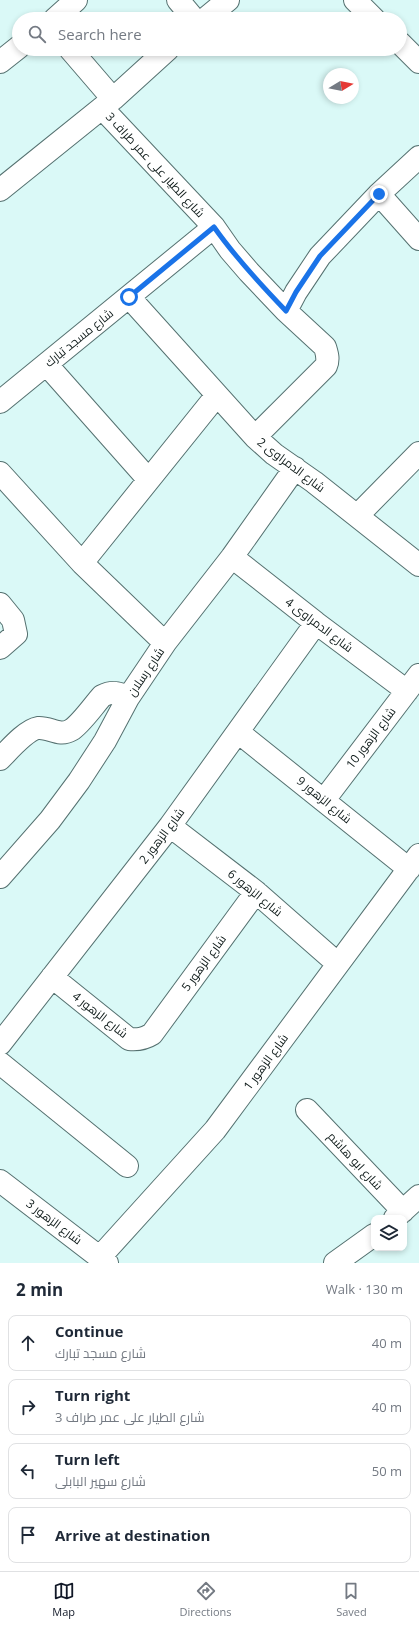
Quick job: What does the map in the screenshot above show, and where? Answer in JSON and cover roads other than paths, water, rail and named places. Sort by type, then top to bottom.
[{"type":"street","points":[[63,12],[76,0]]},
{"type":"street","points":[[178,0],[188,12]]},
{"type":"street","points":[[213,12],[228,0]]},
{"type":"street","points":[[355,0],[367,12]]},
{"type":"street","points":[[407,51],[419,62]]},
{"type":"street","points":[[0,62],[12,53]]},
{"type":"street","name":"شارع الطيار على عمر طراف 3","points":[[75,56],[107,104],[214,227],[230,250],[286,311],[325,347],[328,362],[326,366],[255,438]]},
{"type":"street","points":[[0,190],[107,104],[160,56]]},
{"type":"street","points":[[286,311],[303,280],[320,256],[379,194],[419,157]]},
{"type":"street","points":[[379,194],[419,239]]},
{"type":"street","name":"شارع مسجد تبارك","points":[[0,402],[214,227]]},
{"type":"street","name":"شارع الدمراوى 2","points":[[129,297],[255,438],[419,565]]},
{"type":"street","points":[[47,365],[148,479]]},
{"type":"street","points":[[82,562],[217,395]]},
{"type":"street","points":[[357,516],[419,453]]},
{"type":"street","name":"شارع رسلان","points":[[0,877],[50,820],[79,781],[105,741],[128,698],[165,643],[232,557],[295,468]]},
{"type":"street","points":[[3,483],[165,643]]},
{"type":"street","name":"شارع الدمراوى 4","points":[[232,557],[316,623],[413,683]]},
{"type":"street","points":[[0,604],[13,620],[16,634],[0,648]]},
{"type":"street","name":"شارع الزهور 2","points":[[0,1044],[170,826],[316,623]]},
{"type":"street","name":"شارع الزهور 10","points":[[324,800],[413,683]]},
{"type":"street","points":[[0,759],[28,732],[37,728],[47,728],[54,732],[63,733],[71,730],[102,696],[108,693],[115,692],[128,698]]},
{"type":"street","name":"شارع الزهور 9","points":[[238,732],[324,800],[414,862]]},
{"type":"street","name":"شارع الزهور 6","points":[[170,826],[256,892],[338,964]]},
{"type":"street","name":"شارع الزهور 1","points":[[103,1260],[215,1130],[414,862]]},
{"type":"street","name":"شارع الزهور 5","points":[[152,1034],[256,892]]},
{"type":"street","name":"شارع الزهور 4","points":[[52,977],[129,1038],[137,1040],[152,1034]]},
{"type":"street","points":[[0,1063],[127,1166]]},
{"type":"street","name":"شارع ابو هاشم","points":[[307,1110],[399,1215]]},
{"type":"street","name":"شارع الزهور 3","points":[[1,1184],[103,1260]]},
{"type":"street","points":[[399,1215],[419,1196]]},
{"type":"street","points":[[335,1263],[371,1237]]}]
